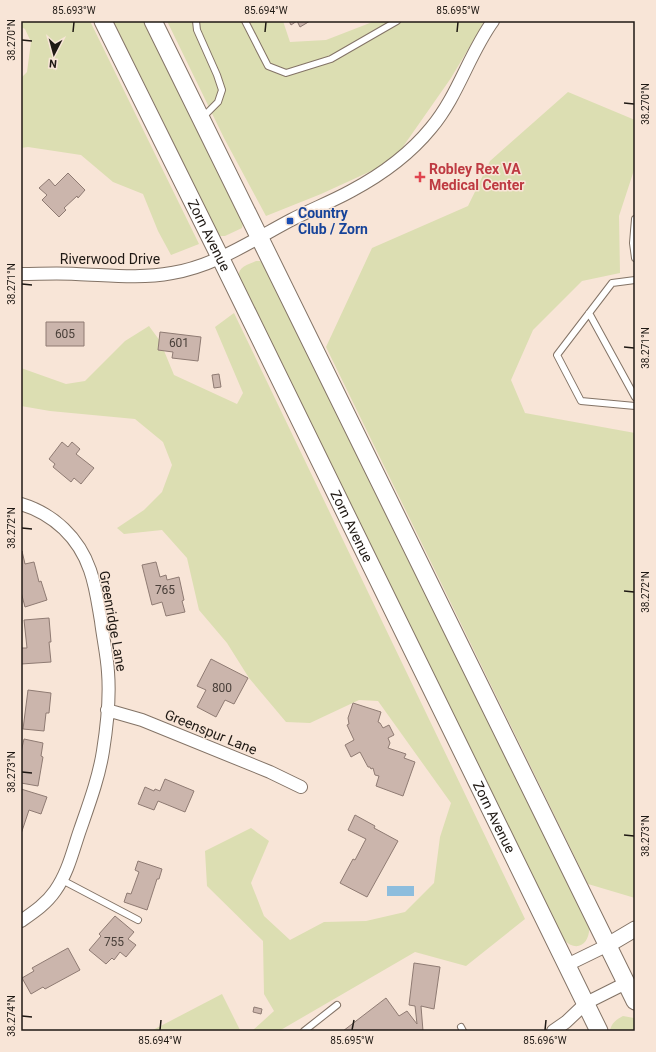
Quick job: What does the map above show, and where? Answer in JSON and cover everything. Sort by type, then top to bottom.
[{"type":"main road","name":"Zorn Avenue","points":[[103,21],[599,1031]]},
{"type":"main road","points":[[153,21],[258,238],[635,1001]]},
{"type":"street","name":"Riverwood Drive","points":[[21,274],[74,274],[122,277],[158,276],[205,265],[351,191],[381,174],[405,155],[432,128],[453,96],[483,35],[493,21]]},
{"type":"street","name":"Greenridge Lane","points":[[21,504],[38,510],[59,524],[74,539],[86,560],[95,588],[109,673],[103,752],[91,798],[70,862],[62,880],[48,900],[21,921]]},
{"type":"street","name":"Greenspur Lane","points":[[107,710],[142,720],[301,786]]},
{"type":"street","points":[[567,965],[608,945],[635,929]]},
{"type":"street","points":[[553,1031],[566,1022],[586,1003],[626,983]]},
{"type":"lane","points":[[196,21],[196,30],[217,75],[222,90],[218,102],[201,119]]},
{"type":"lane","points":[[245,21],[268,66],[286,72],[331,59],[397,21]]},
{"type":"lane","points":[[635,219],[633,243],[635,258]]},
{"type":"lane","points":[[635,280],[612,283],[557,355],[581,401],[635,406]]},
{"type":"lane","points":[[589,313],[635,397]]},
{"type":"lane","points":[[62,880],[138,920]]},
{"type":"lane","points":[[304,1031],[337,1005]]},
{"type":"green space","points":[[21,21],[90,21],[199,244],[171,255],[158,231],[143,194],[113,182],[81,155],[28,147],[21,148],[21,78],[27,72],[31,42],[25,29],[21,27]]},
{"type":"green space","points":[[113,21],[147,21],[243,223],[242,228],[225,236],[219,236]]},
{"type":"green space","points":[[167,21],[283,21],[290,42],[326,40],[375,21],[485,21],[451,78],[393,161],[321,194],[266,216],[224,138]]},
{"type":"green space","points":[[568,92],[635,120],[635,167],[619,216],[620,273],[582,281],[533,330],[511,380],[525,413],[635,433],[635,898],[588,884],[326,347],[372,248],[468,206],[490,161]]},
{"type":"green space","points":[[256,261],[260,261],[265,266],[589,925],[586,941],[579,946],[569,944],[564,940],[238,277],[242,268]]},
{"type":"green space","points":[[234,313],[525,919],[466,966],[415,952],[279,1031],[252,1031],[274,1011],[264,994],[263,941],[207,886],[205,851],[251,828],[269,841],[251,883],[264,916],[290,940],[324,922],[366,921],[405,912],[434,883],[440,837],[451,803],[378,701],[359,700],[310,723],[286,722],[249,678],[227,643],[199,610],[187,558],[162,530],[124,534],[117,528],[144,510],[162,492],[172,465],[163,442],[135,419],[50,411],[21,406],[21,368],[66,384],[85,381],[125,341],[149,326],[160,341],[174,375],[237,404],[243,393],[215,327]]},
{"type":"green space","points":[[222,994],[240,1030],[151,1031]]},
{"type":"green space","points":[[623,1016],[634,1018],[635,1031],[610,1031],[613,1024]]},
{"type":"water","points":[[387,886],[414,886],[414,896],[387,896]]},
{"type":"building","points":[[289,21],[297,21],[291,25]]},
{"type":"building","points":[[297,21],[310,21],[300,27]]},
{"type":"building","points":[[68,173],[85,190],[78,198],[77,196],[64,208],[66,210],[59,217],[42,200],[47,195],[39,188],[49,179],[55,186]]},
{"type":"building","points":[[46,322],[84,322],[84,346],[46,346]]},
{"type":"building","points":[[160,332],[201,337],[198,361],[172,358],[173,352],[158,350]]},
{"type":"building","points":[[219,374],[221,387],[214,388],[212,375]]},
{"type":"building","points":[[62,442],[68,447],[72,442],[80,449],[76,454],[94,468],[81,484],[74,478],[71,482],[53,467],[55,464],[49,459]]},
{"type":"building","points":[[22,551],[25,564],[34,562],[39,582],[41,581],[47,600],[25,607],[21,592]]},
{"type":"building","points":[[156,562],[160,577],[166,575],[167,580],[179,577],[185,612],[166,616],[162,602],[152,605],[142,565]]},
{"type":"building","points":[[49,618],[51,662],[21,664],[21,648],[27,648],[24,620]]},
{"type":"building","points":[[211,659],[248,678],[234,704],[225,700],[216,717],[197,707],[206,690],[197,686]]},
{"type":"building","points":[[28,690],[51,693],[49,713],[46,713],[44,731],[23,729]]},
{"type":"building","points":[[353,703],[381,712],[378,722],[383,728],[389,725],[394,735],[388,738],[390,743],[388,748],[406,754],[404,758],[415,762],[403,796],[376,786],[379,776],[375,775],[373,768],[371,769],[368,767],[360,752],[351,757],[345,745],[354,740],[347,725],[349,724],[348,718]]},
{"type":"building","points":[[24,739],[43,743],[41,756],[43,757],[38,786],[21,783],[21,752]]},
{"type":"building","points":[[165,779],[194,791],[185,812],[158,801],[154,810],[138,804],[145,787],[154,791],[155,789],[160,791]]},
{"type":"building","points":[[21,789],[47,797],[41,814],[29,810],[21,834]]},
{"type":"building","points":[[355,815],[375,826],[374,828],[398,841],[367,897],[340,883],[353,859],[355,860],[366,839],[348,830]]},
{"type":"building","points":[[138,861],[162,869],[159,879],[157,879],[147,910],[124,902],[127,893],[131,894],[139,872],[135,870]]},
{"type":"building","points":[[115,916],[134,932],[128,939],[136,945],[126,957],[120,952],[114,960],[112,958],[106,964],[89,950],[101,936],[99,934]]},
{"type":"building","points":[[68,948],[80,970],[45,989],[43,987],[31,994],[22,978],[34,971],[32,968]]},
{"type":"building","points":[[414,963],[440,967],[434,1009],[421,1006],[423,1031],[343,1031],[386,998],[399,1016],[407,1011],[417,1024],[415,1006],[409,1005]]},
{"type":"building","points":[[254,1007],[262,1009],[261,1014],[253,1012]]},
{"type":"place","name":"Robley Rex VA Medical Center","points":[[420,177]]},
{"type":"place","name":"Country Club / Zorn","points":[[290,221]]}]
